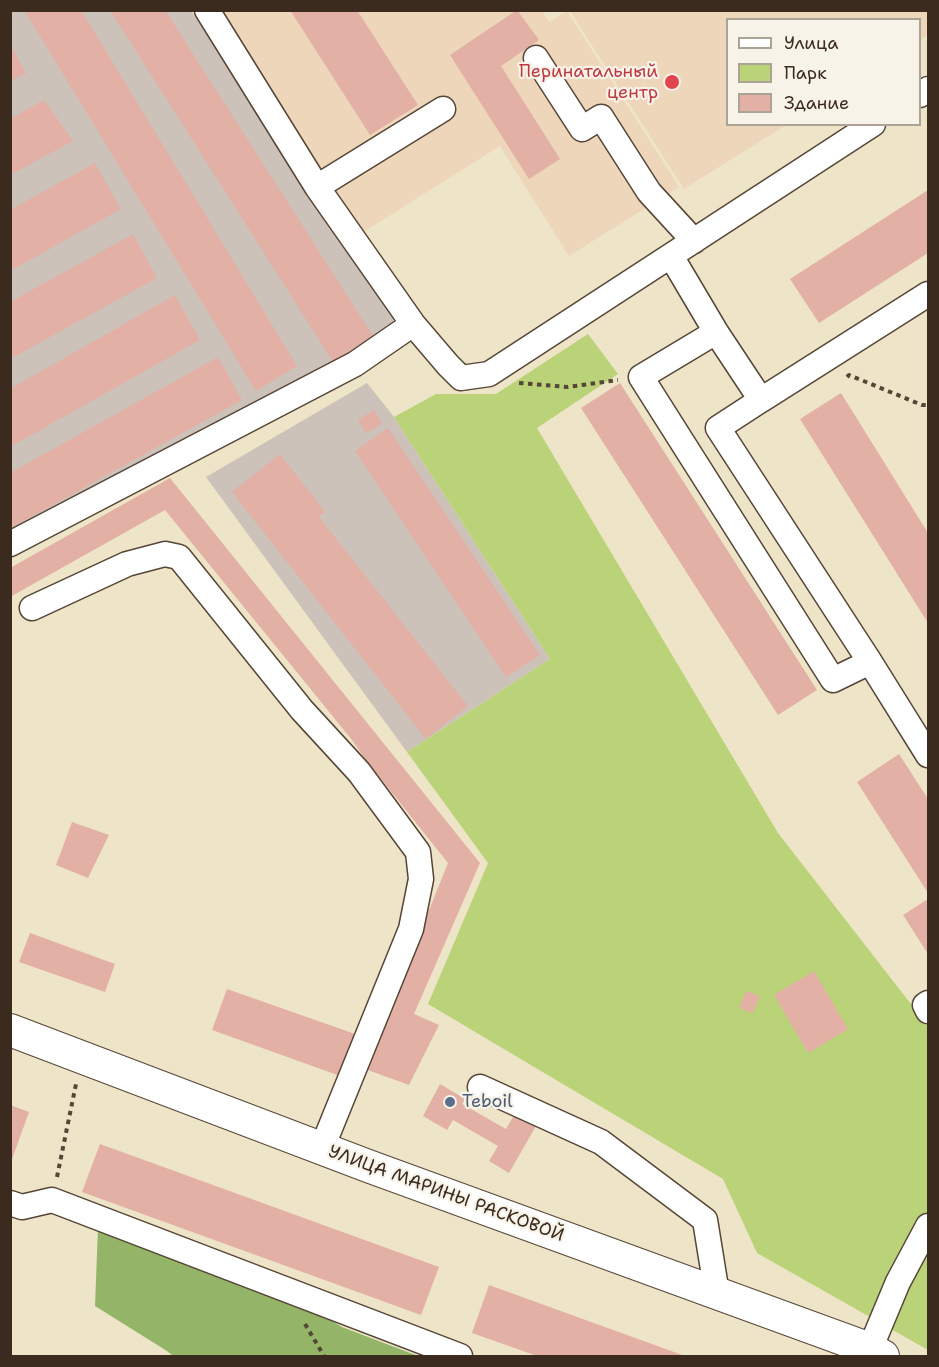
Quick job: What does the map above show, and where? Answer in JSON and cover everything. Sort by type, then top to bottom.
[{"type":"main road","name":"УЛИЦА МАРИНЫ РАСКОВОЙ","points":[[10,1030],[322,1149],[876,1353]]},
{"type":"street","points":[[207,10],[317,187],[413,324],[461,378],[489,374],[870,126]]},
{"type":"street","points":[[536,58],[582,129],[601,117],[649,192],[694,241]]},
{"type":"street","points":[[317,187],[443,109]]},
{"type":"street","points":[[671,256],[716,332],[761,400]]},
{"type":"street","points":[[928,294],[718,428],[870,662],[928,756]]},
{"type":"street","points":[[10,544],[355,364],[413,324]]},
{"type":"street","points":[[716,332],[641,377],[833,680],[870,662]]},
{"type":"street","points":[[32,608],[127,564],[165,554],[179,557],[302,710],[359,772],[418,852],[421,879],[411,928],[322,1149]]},
{"type":"street","points":[[928,1003],[925,1005],[928,1011]]},
{"type":"street","points":[[480,1087],[601,1142],[705,1220],[717,1294]]},
{"type":"street","points":[[10,1203],[22,1207],[52,1200],[460,1356]]},
{"type":"street","points":[[876,1353],[898,1282],[928,1226]]},
{"type":"path","points":[[489,374],[517,383],[568,387],[641,377]]},
{"type":"path","points":[[840,380],[849,375],[922,405],[928,405]]},
{"type":"path","points":[[52,1200],[76,1080]]},
{"type":"shaded area","points":[[542,10],[549,22],[567,11],[679,187],[569,256],[500,146],[362,233],[221,11]]},
{"type":"shaded area","points":[[11,11],[191,11],[396,314],[386,339],[11,536]]},
{"type":"shaded area","name":"Перинатальный центр","points":[[570,11],[928,11],[928,35],[921,39],[921,18],[726,18],[726,126],[784,126],[684,189]]},
{"type":"shaded area","points":[[367,383],[394,417],[550,659],[407,752],[206,477]]},
{"type":"green space","points":[[588,334],[618,374],[537,428],[778,833],[928,1026],[928,1350],[757,1253],[723,1179],[428,1004],[488,863],[407,752],[550,659],[394,417],[436,394],[496,394]]},
{"type":"green space","points":[[98,1228],[309,1307],[342,1327],[418,1356],[173,1356],[95,1306]]},
{"type":"building","points":[[24,10],[81,10],[297,366],[256,391]]},
{"type":"building","points":[[110,10],[165,10],[373,336],[333,362]]},
{"type":"building","points":[[290,10],[357,10],[418,105],[370,135]]},
{"type":"building","points":[[517,10],[539,40],[501,66],[560,159],[529,179],[450,55]]},
{"type":"building","points":[[10,44],[26,73],[10,81]]},
{"type":"building","points":[[44,100],[73,141],[10,175],[10,119]]},
{"type":"building","points":[[95,163],[121,209],[10,271],[10,210]]},
{"type":"building","points":[[928,190],[928,253],[819,323],[790,279]]},
{"type":"building","points":[[133,234],[157,278],[10,359],[10,302]]},
{"type":"building","points":[[175,295],[200,340],[10,447],[10,389]]},
{"type":"building","points":[[218,357],[242,400],[13,527],[10,523],[10,473]]},
{"type":"building","points":[[620,383],[817,690],[778,715],[581,408]]},
{"type":"building","points":[[841,393],[928,533],[928,623],[800,419]]},
{"type":"building","points":[[374,410],[382,424],[366,433],[358,420]]},
{"type":"building","points":[[388,428],[540,655],[506,677],[355,451]]},
{"type":"building","points":[[280,454],[325,512],[319,517],[468,706],[426,739],[232,492]]},
{"type":"building","points":[[170,478],[480,863],[414,1014],[439,1025],[409,1085],[365,1069],[448,863],[352,740],[165,510],[10,597],[10,568]]},
{"type":"building","points":[[899,754],[928,799],[928,893],[857,782]]},
{"type":"building","points":[[72,822],[109,835],[88,878],[56,865]]},
{"type":"building","points":[[928,899],[928,954],[903,915]]},
{"type":"building","points":[[30,933],[115,964],[105,992],[19,962]]},
{"type":"building","points":[[814,971],[848,1029],[808,1053],[774,995]]},
{"type":"building","points":[[227,989],[358,1035],[343,1077],[212,1030]]},
{"type":"building","points":[[746,991],[760,996],[753,1013],[739,1008]]},
{"type":"building","points":[[440,1084],[465,1099],[462,1104],[506,1129],[519,1107],[540,1119],[509,1173],[489,1161],[498,1146],[453,1120],[447,1130],[423,1116]]},
{"type":"building","points":[[10,1105],[29,1112],[11,1162],[10,1162]]},
{"type":"building","points":[[100,1144],[439,1267],[421,1315],[82,1192]]},
{"type":"building","points":[[489,1285],[685,1356],[537,1356],[472,1333]]},
{"type":"place","name":"Перинатальный центр","points":[[672,82]]},
{"type":"place","name":"Teboil","points":[[450,1102]]}]
